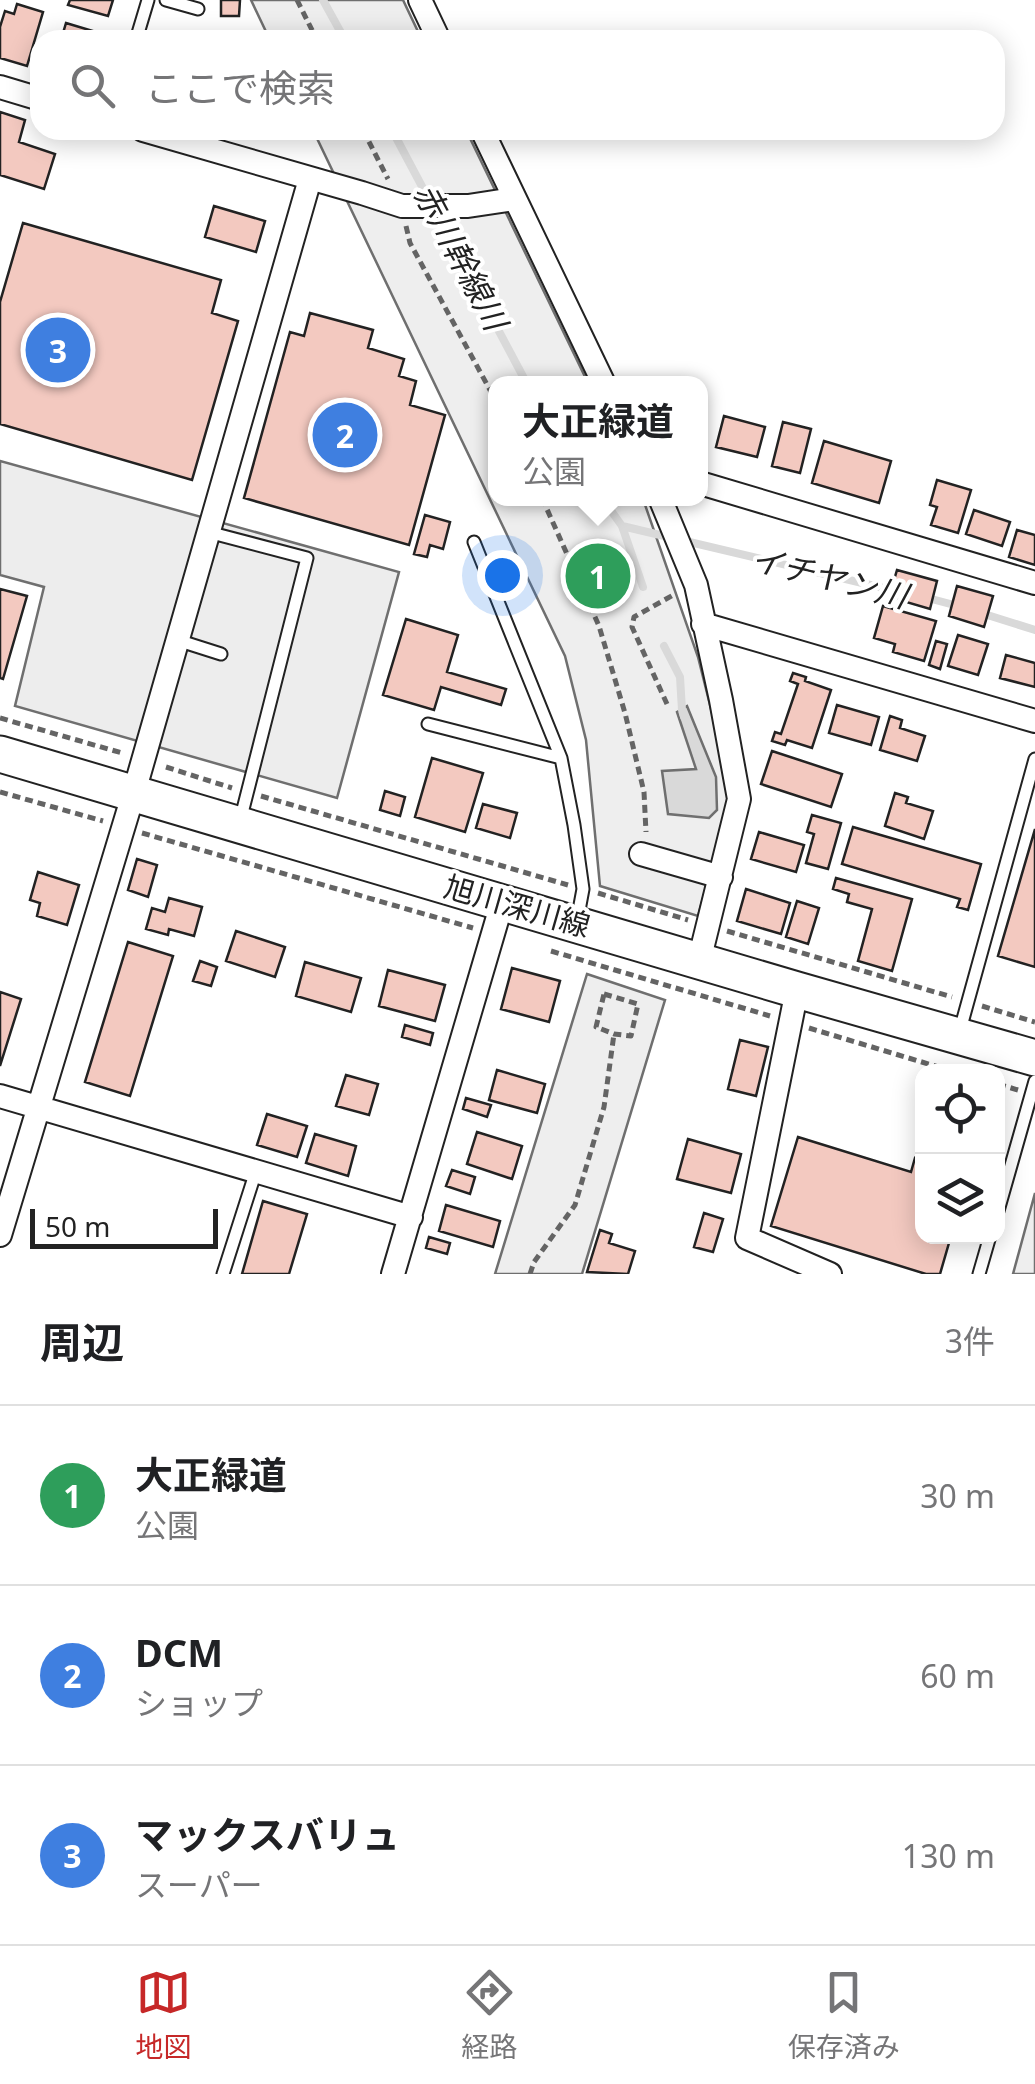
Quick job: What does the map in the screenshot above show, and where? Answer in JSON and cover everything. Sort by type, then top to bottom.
[{"type":"main road","name":"旭川深川線","points":[[0,754],[138,776],[243,808],[502,903],[1035,1058]]},
{"type":"street","points":[[420,0],[434,30]]},
{"type":"street","points":[[0,87],[30,96]]},
{"type":"street","points":[[177,140],[402,206],[468,206],[514,198]]},
{"type":"street","points":[[487,140],[600,376]]},
{"type":"street","points":[[0,1235],[138,776],[310,179]]},
{"type":"street","points":[[708,485],[1035,583]]},
{"type":"street","points":[[663,506],[696,585],[739,798],[699,961]]},
{"type":"street","points":[[704,624],[1035,720]]},
{"type":"street","points":[[641,854],[721,877]]},
{"type":"street","points":[[393,1274],[502,903]]},
{"type":"street","points":[[797,990],[747,1238],[830,1274]]},
{"type":"street","points":[[0,1096],[411,1216]]},
{"type":"lane","points":[[139,30],[148,0]]},
{"type":"lane","points":[[166,0],[198,9]]},
{"type":"lane","points":[[208,532],[307,558],[243,808]]},
{"type":"lane","points":[[474,542],[561,758],[583,889],[576,925]]},
{"type":"lane","points":[[177,640],[221,654]]},
{"type":"lane","points":[[428,724],[561,758]]},
{"type":"lane","points":[[958,1036],[1035,759]]},
{"type":"lane","points":[[1005,1186],[1035,1080]]},
{"type":"lane","points":[[223,1274],[256,1171]]},
{"type":"lane","points":[[979,1274],[988,1244]]},
{"type":"path","points":[[297,0],[312,30]]},
{"type":"path","points":[[368,140],[402,206],[410,243],[488,386]]},
{"type":"path","points":[[546,506],[600,626],[625,714],[644,792],[646,834],[641,854]]},
{"type":"path","points":[[667,704],[632,627],[634,617],[696,585]]},
{"type":"path","points":[[0,718],[138,776],[243,808],[583,889],[1035,1022]]},
{"type":"path","points":[[604,994],[638,1004],[631,1036],[614,1034],[596,1028],[604,994]]},
{"type":"path","points":[[530,1274],[534,1262],[575,1204],[604,1107],[614,1034]]},
{"type":"shaded area","points":[[251,0],[403,0],[417,30],[265,30]]},
{"type":"shaded area","points":[[318,140],[471,140],[585,376],[488,376],[488,495]]},
{"type":"shaded area","points":[[0,461],[399,572],[337,798],[15,706],[44,587],[0,575]]},
{"type":"shaded area","points":[[493,506],[645,506],[698,657],[732,793],[698,916],[600,886],[586,740],[565,656]]},
{"type":"shaded area","points":[[687,706],[716,777],[717,810],[709,818],[668,814],[662,771],[696,769],[677,712]]},
{"type":"shaded area","points":[[587,974],[665,1000],[582,1274],[495,1274]]},
{"type":"shaded area","points":[[1035,1193],[1035,1274],[1013,1274]]},
{"type":"building","points":[[70,0],[113,0],[108,16],[68,5]]},
{"type":"building","points":[[221,0],[240,0],[239,16],[221,16]]},
{"type":"building","points":[[17,4],[43,12],[38,30],[30,30],[27,66],[0,58],[0,27],[5,11],[14,14]]},
{"type":"building","points":[[66,23],[90,30],[64,30]]},
{"type":"building","points":[[0,112],[25,120],[19,142],[55,154],[44,189],[0,175]]},
{"type":"building","points":[[214,206],[265,221],[256,252],[205,237]]},
{"type":"building","points":[[23,223],[221,280],[212,313],[238,321],[192,480],[0,424],[0,302]]},
{"type":"building","points":[[310,313],[373,330],[368,348],[404,359],[399,376],[416,381],[410,405],[445,415],[409,545],[244,498],[290,332],[304,336]]},
{"type":"building","points":[[724,416],[765,427],[757,457],[716,447]]},
{"type":"building","points":[[783,422],[811,429],[800,473],[772,466]]},
{"type":"building","points":[[824,441],[891,461],[879,503],[812,483]]},
{"type":"building","points":[[937,480],[971,490],[958,533],[931,525],[937,507],[930,505]]},
{"type":"building","points":[[974,510],[1010,522],[1002,546],[966,534]]},
{"type":"building","points":[[425,515],[450,522],[443,549],[430,545],[427,557],[414,554]]},
{"type":"building","points":[[1017,530],[1035,535],[1035,565],[1009,557]]},
{"type":"building","points":[[897,570],[937,581],[930,609],[889,597]]},
{"type":"building","points":[[957,586],[993,596],[984,627],[949,616]]},
{"type":"building","points":[[0,589],[27,596],[3,679],[0,678]]},
{"type":"building","points":[[883,606],[936,621],[924,661],[893,652],[895,644],[874,638]]},
{"type":"building","points":[[406,619],[458,635],[447,672],[506,689],[501,705],[441,687],[434,710],[383,695]]},
{"type":"building","points":[[958,635],[988,644],[978,675],[948,666]]},
{"type":"building","points":[[936,641],[947,644],[940,669],[929,665]]},
{"type":"building","points":[[1006,655],[1035,663],[1035,687],[1000,678]]},
{"type":"building","points":[[793,673],[831,690],[812,748],[787,740],[785,745],[772,741],[775,732],[781,734],[798,684],[790,681]]},
{"type":"building","points":[[837,705],[879,717],[871,745],[829,733]]},
{"type":"building","points":[[890,716],[902,720],[900,728],[925,736],[917,761],[880,750]]},
{"type":"building","points":[[772,751],[842,774],[831,807],[761,784]]},
{"type":"building","points":[[432,758],[483,773],[465,832],[415,817]]},
{"type":"building","points":[[385,791],[405,797],[400,816],[380,810]]},
{"type":"building","points":[[895,793],[908,797],[906,803],[933,811],[924,839],[885,826]]},
{"type":"building","points":[[483,804],[517,813],[510,838],[476,828]]},
{"type":"building","points":[[812,815],[841,823],[828,869],[806,863],[814,834],[807,832]]},
{"type":"building","points":[[853,827],[981,864],[968,910],[957,907],[960,899],[842,864]]},
{"type":"building","points":[[1035,829],[1035,967],[998,956]]},
{"type":"building","points":[[759,832],[804,845],[796,872],[751,859]]},
{"type":"building","points":[[137,859],[157,865],[148,897],[128,890]]},
{"type":"building","points":[[38,872],[79,885],[67,925],[37,916],[40,903],[30,900]]},
{"type":"building","points":[[836,878],[912,899],[892,971],[858,961],[872,909],[847,902],[849,894],[833,889]]},
{"type":"building","points":[[746,889],[790,903],[781,934],[737,921]]},
{"type":"building","points":[[169,898],[202,907],[194,936],[169,929],[168,935],[146,929],[152,908],[165,912]]},
{"type":"building","points":[[797,901],[819,908],[808,944],[786,937]]},
{"type":"building","points":[[236,931],[285,947],[275,977],[226,961]]},
{"type":"building","points":[[128,942],[173,956],[130,1096],[85,1082]]},
{"type":"building","points":[[200,961],[217,967],[211,986],[193,981]]},
{"type":"building","points":[[305,962],[361,978],[351,1012],[296,996]]},
{"type":"building","points":[[512,968],[560,981],[549,1022],[501,1009]]},
{"type":"building","points":[[388,970],[445,985],[435,1021],[379,1006]]},
{"type":"building","points":[[0,992],[21,999],[0,1066]]},
{"type":"building","points":[[405,1025],[433,1033],[430,1045],[402,1037]]},
{"type":"building","points":[[740,1040],[768,1047],[756,1096],[728,1089]]},
{"type":"building","points":[[497,1070],[545,1084],[537,1113],[489,1100]]},
{"type":"building","points":[[346,1075],[378,1084],[369,1115],[336,1106]]},
{"type":"building","points":[[466,1098],[491,1105],[487,1117],[463,1109]]},
{"type":"building","points":[[267,1114],[307,1126],[297,1157],[257,1145]]},
{"type":"building","points":[[477,1132],[522,1146],[512,1179],[467,1164]]},
{"type":"building","points":[[315,1134],[356,1146],[348,1176],[306,1163]]},
{"type":"building","points":[[798,1137],[911,1172],[915,1158],[915,1244],[949,1244],[940,1274],[926,1274],[771,1226]]},
{"type":"building","points":[[688,1139],[741,1154],[731,1193],[677,1179]]},
{"type":"building","points":[[452,1170],[475,1177],[470,1194],[446,1186]]},
{"type":"building","points":[[263,1201],[307,1214],[289,1274],[242,1274]]},
{"type":"building","points":[[446,1205],[500,1221],[493,1247],[439,1231]]},
{"type":"building","points":[[704,1213],[723,1219],[713,1252],[694,1247]]},
{"type":"building","points":[[600,1230],[612,1234],[609,1243],[635,1251],[628,1274],[587,1272]]},
{"type":"building","points":[[429,1237],[450,1243],[447,1254],[426,1248]]},
{"type":"waterway","name":"赤川幹線川","points":[[323,0],[340,30]]},
{"type":"waterway","name":"赤川幹線川","points":[[397,140],[523,376]]},
{"type":"waterway","name":"赤川幹線川","points":[[608,506],[622,526],[643,587]]},
{"type":"waterway","name":"イチヤン川","points":[[622,526],[900,592]]},
{"type":"waterway","name":"イチヤン川","points":[[924,597],[958,606]]},
{"type":"waterway","name":"イチヤン川","points":[[981,613],[1035,630]]},
{"type":"waterway","name":"赤川幹線川","points":[[664,646],[680,677],[684,717]]},
{"type":"place","name":"マックスバリュ","points":[[58,350]]},
{"type":"place","name":"DCM","points":[[345,435]]},
{"type":"place","name":"大正緑道","points":[[598,576]]}]
